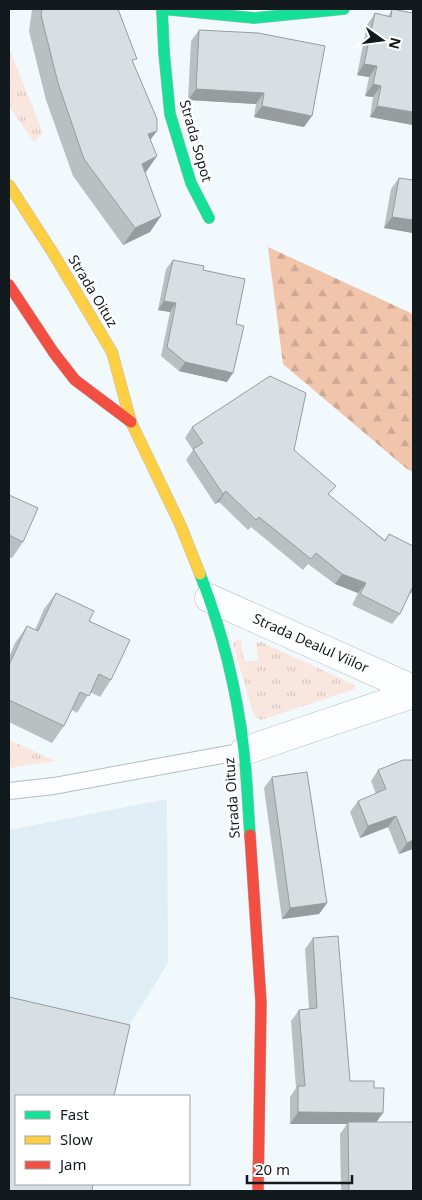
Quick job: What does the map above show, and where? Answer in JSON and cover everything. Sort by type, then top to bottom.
[{"type":"main road","points":[[162,9],[254,18],[344,9]]},
{"type":"main road","name":"Strada Sopot","points":[[162,9],[170,114],[191,183],[209,218]]},
{"type":"main road","name":"Strada Oituz","points":[[9,185],[58,261],[112,352],[131,422],[180,524],[209,598],[230,673],[244,751],[261,1002],[258,1191]]},
{"type":"main road","name":"Strada Oituz","points":[[9,285],[54,353],[75,380],[131,422]]},
{"type":"street","name":"Strada Dealul Viilor","points":[[209,598],[413,689]]},
{"type":"street","points":[[244,751],[413,694]]},
{"type":"lane","points":[[9,791],[54,786],[244,751]]},
{"type":"shaded area","points":[[167,799],[168,963],[120,1040],[15,1095],[15,1185],[9,1191],[9,830]]},
{"type":"green space","points":[[9,48],[43,133],[34,142],[9,106]]},
{"type":"green space","points":[[268,247],[413,314],[413,472],[407,469],[283,364]]},
{"type":"green space","points":[[236,639],[241,640],[244,661],[258,661],[256,643],[261,642],[355,685],[355,689],[261,720],[254,716],[233,645]]},
{"type":"green space","points":[[9,740],[56,761],[9,768]]},
{"type":"building","points":[[42,9],[118,9],[137,59],[132,60],[157,119],[157,131],[148,134],[157,156],[142,164],[161,216],[135,228],[84,159],[58,83],[41,15]]},
{"type":"building","points":[[392,9],[413,13],[413,112],[377,106],[381,86],[373,84],[377,66],[364,64],[375,13],[391,17]]},
{"type":"building","points":[[199,30],[258,33],[325,46],[312,116],[262,106],[264,93],[196,89]]},
{"type":"building","points":[[399,178],[413,180],[413,220],[392,217]]},
{"type":"building","points":[[173,260],[204,266],[203,270],[245,279],[236,324],[244,326],[233,373],[185,362],[167,347],[176,303],[164,301]]},
{"type":"building","points":[[270,376],[306,393],[294,450],[336,486],[328,494],[385,541],[389,534],[413,546],[413,586],[400,614],[360,594],[366,583],[342,574],[316,553],[311,559],[259,517],[256,520],[226,491],[223,494],[193,449],[203,443],[192,427]]},
{"type":"building","points":[[9,495],[38,508],[23,542],[9,535]]},
{"type":"building","points":[[56,593],[94,611],[89,621],[130,640],[111,680],[99,674],[89,696],[80,692],[64,726],[9,700],[9,665],[27,626],[38,631]]},
{"type":"building","points":[[403,760],[413,760],[413,840],[407,843],[396,816],[368,826],[358,801],[386,789],[378,770]]},
{"type":"building","points":[[307,772],[327,903],[290,908],[272,777]]},
{"type":"building","points":[[338,936],[350,1081],[374,1081],[374,1088],[384,1088],[383,1113],[298,1112],[298,1086],[305,1086],[299,1010],[317,1008],[313,938]]},
{"type":"building","points":[[9,997],[130,1025],[114,1095],[15,1095],[15,1185],[93,1185],[92,1191],[9,1191]]},
{"type":"building","points":[[348,1122],[413,1122],[413,1191],[349,1191]]},
{"type":"traffic: fast","points":[[209,218],[191,183],[170,114],[162,9],[254,18],[344,9]]},
{"type":"traffic: fast","points":[[200,574],[222,639],[237,706],[245,761],[250,835]]},
{"type":"traffic: slow","points":[[9,185],[53,253],[112,352],[131,422],[180,524],[200,574]]},
{"type":"traffic: jam","points":[[9,285],[54,353],[75,380],[131,422]]},
{"type":"traffic: jam","points":[[250,835],[261,1002],[258,1191]]}]
